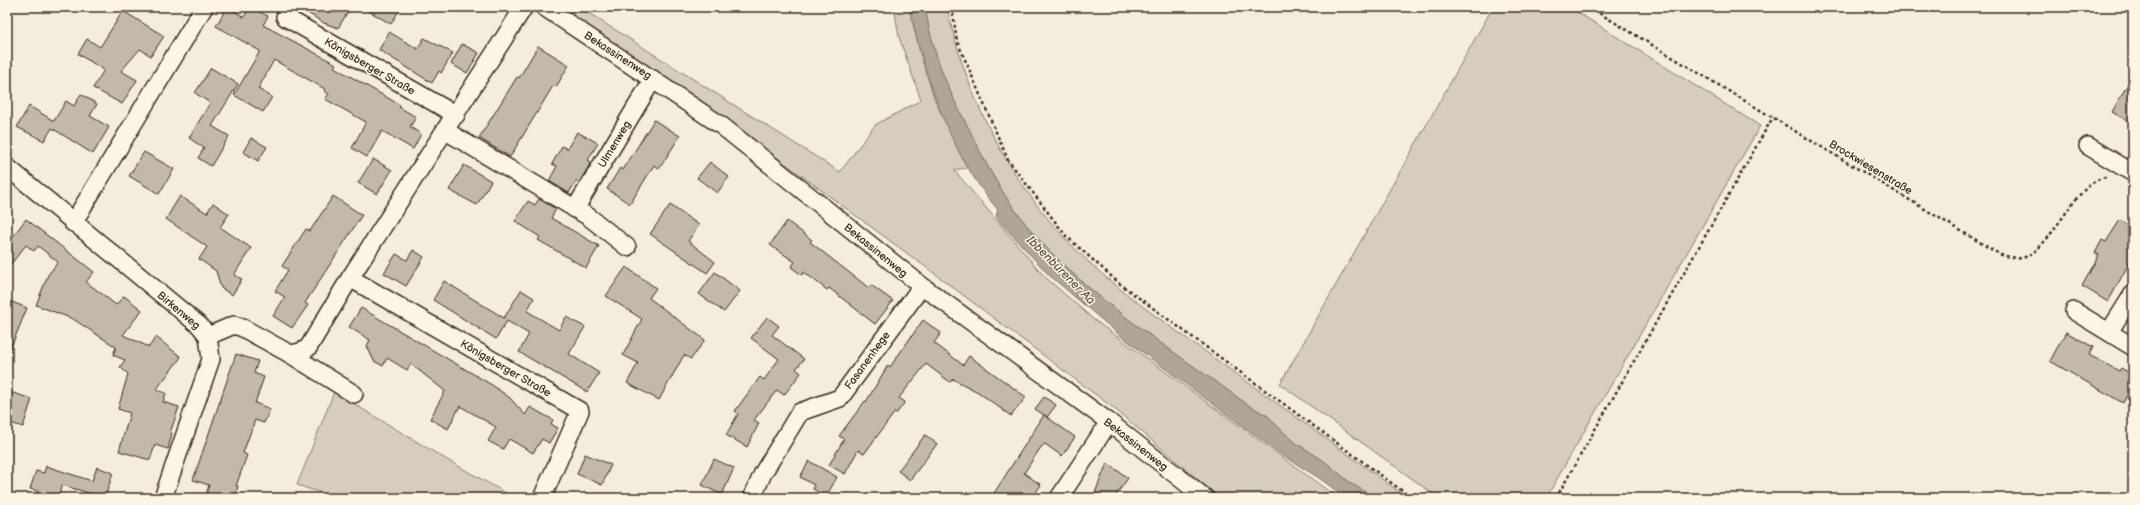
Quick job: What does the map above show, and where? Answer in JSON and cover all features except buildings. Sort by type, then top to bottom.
[{"type":"street","points":[[73,223],[204,7]]},
{"type":"street","points":[[290,354],[300,352],[308,348],[350,278],[446,131],[524,7]]},
{"type":"street","name":"Bekassinenweg","points":[[544,7],[722,126],[922,286],[1109,422],[1205,498]]},
{"type":"street","name":"Königsberger Straße","points":[[285,17],[456,115]]},
{"type":"street","name":"Ulmenweg","points":[[575,209],[653,79]]},
{"type":"street","points":[[446,131],[575,209],[627,247]]},
{"type":"street","points":[[2088,146],[2133,173]]},
{"type":"street","name":"Birkenweg","points":[[7,167],[73,223],[200,326],[208,336],[211,359],[163,498]]},
{"type":"street","name":"Königsberger Straße","points":[[350,278],[580,412],[542,498]]},
{"type":"street","name":"Fasanenhege","points":[[752,498],[763,474],[800,412],[840,398],[922,286]]},
{"type":"street","points":[[2109,332],[2133,294]]},
{"type":"street","points":[[2074,311],[2133,347]]},
{"type":"street","points":[[208,336],[234,325],[243,328],[290,354],[354,394]]},
{"type":"street","points":[[1059,498],[1109,422]]},
{"type":"path","points":[[952,7],[957,41],[1008,160],[1066,236],[1120,284],[1412,498]]},
{"type":"path","name":"Brockwiesenstraße","points":[[1589,7],[2001,255],[2022,258],[2036,250],[2085,189],[2101,177],[2113,176]]},
{"type":"path","points":[[1556,498],[1773,117]]},
{"type":"shaded area","points":[[558,7],[579,7],[840,172],[875,125],[921,100],[899,37],[894,7],[909,7],[920,53],[934,98],[967,168],[954,170],[1044,276],[1093,319],[1338,498],[1220,498],[1116,410],[931,271],[726,120]]},
{"type":"shaded area","points":[[925,7],[947,7],[956,43],[982,114],[999,147],[1019,179],[1041,210],[1065,238],[1106,278],[1138,303],[1408,498],[1369,498],[1366,492],[1353,485],[1324,461],[1296,443],[1268,416],[1248,405],[1123,315],[1064,265],[1038,238],[1015,210],[985,162],[954,100],[942,71],[932,41]]},
{"type":"shaded area","points":[[1493,7],[1569,7],[1760,126],[1546,498],[1439,498],[1280,384]]},
{"type":"shaded area","points":[[334,392],[449,461],[515,498],[337,498],[297,485]]},
{"type":"water","name":"Ibbenbürener Aa","points":[[909,7],[925,7],[932,41],[954,100],[980,152],[1008,201],[1038,238],[1064,265],[1123,315],[1248,405],[1268,416],[1296,443],[1324,461],[1353,485],[1366,492],[1369,498],[1346,498],[1319,478],[1282,455],[1122,337],[1049,275],[996,216],[998,210],[981,188],[953,140],[923,61]]}]
